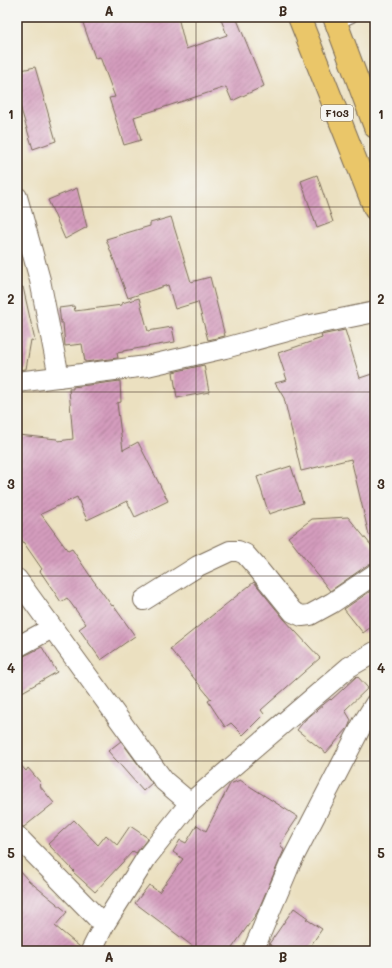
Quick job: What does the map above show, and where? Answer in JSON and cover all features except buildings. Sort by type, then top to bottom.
[{"type":"main road","name":"F103","points":[[299,17],[375,209]]},
{"type":"main road","name":"F103","points":[[341,19],[371,102],[375,127]]},
{"type":"street","points":[[18,206],[40,280],[59,376]]},
{"type":"street","points":[[17,382],[147,366],[225,348],[306,326],[375,312]]},
{"type":"street","points":[[144,600],[198,566],[230,551],[238,551],[245,554],[260,570],[293,612],[302,616],[310,615],[332,603],[375,574]]},
{"type":"street","points":[[18,581],[164,781],[190,804]]},
{"type":"street","points":[[17,647],[52,628]]},
{"type":"street","points":[[91,951],[104,926],[147,857],[190,804],[349,666],[375,652]]},
{"type":"street","points":[[253,951],[290,864],[363,723],[375,704]]},
{"type":"street","points":[[17,836],[104,926]]}]
